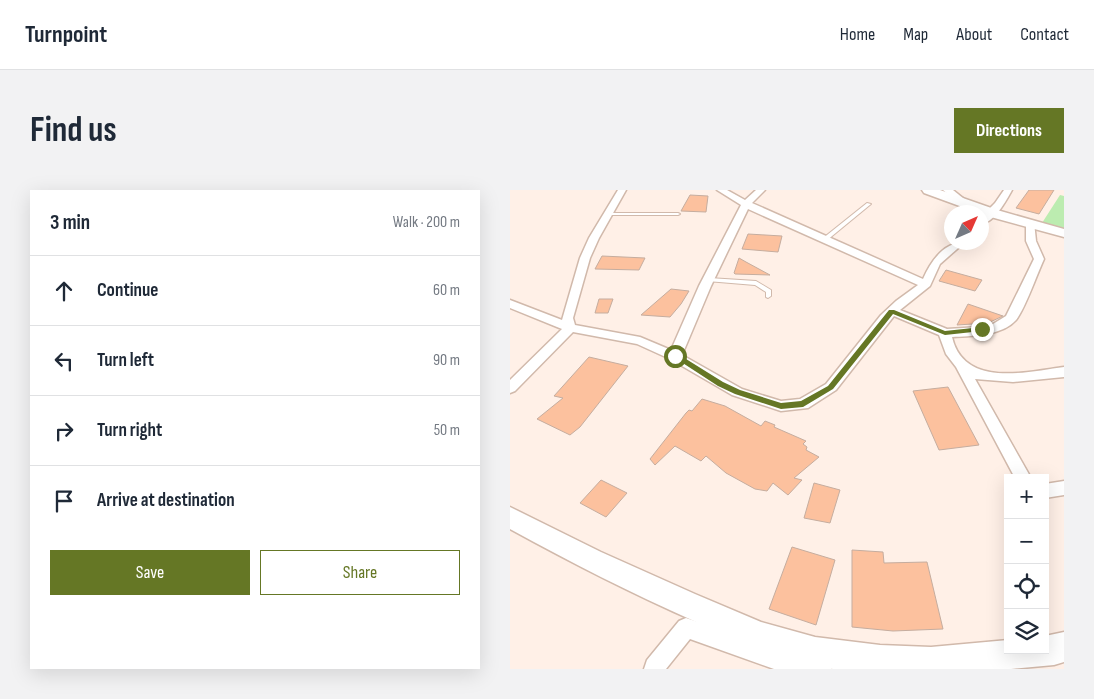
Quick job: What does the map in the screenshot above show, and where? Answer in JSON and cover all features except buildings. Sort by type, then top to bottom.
[{"type":"main road","points":[[928,190],[967,205]]},
{"type":"main road","points":[[989,217],[1031,224],[1064,233]]},
{"type":"main road","points":[[510,517],[601,564],[760,636],[815,652],[934,666],[1054,650],[1064,647]]},
{"type":"street","points":[[570,328],[567,318],[585,258],[594,238],[622,190]]},
{"type":"street","points":[[721,190],[746,204],[824,240],[926,284]]},
{"type":"street","points":[[675,356],[746,204],[761,190]]},
{"type":"street","points":[[947,190],[964,203]]},
{"type":"street","points":[[989,214],[1008,190]]},
{"type":"street","points":[[892,312],[945,333],[965,332],[1004,325],[1011,318],[1039,259],[1032,241],[1031,224]]},
{"type":"street","points":[[510,304],[570,328],[640,342],[675,356],[737,392],[781,406],[803,404],[830,388],[900,303],[926,284],[935,263],[950,250]]},
{"type":"street","points":[[510,388],[570,328]]},
{"type":"street","points":[[945,333],[946,344],[962,367],[1021,474]]},
{"type":"street","points":[[962,367],[981,376],[1064,372]]},
{"type":"street","points":[[1049,490],[1064,488]]},
{"type":"street","points":[[652,668],[686,628],[790,664],[880,660]]},
{"type":"lane","points":[[824,240],[869,204]]},
{"type":"lane","points":[[609,214],[678,214]]},
{"type":"lane","points":[[709,280],[756,283],[769,291],[768,296]]},
{"type":"green space","points":[[1060,195],[1064,196],[1064,228],[1042,223]]},
{"type":"route","points":[[675,356],[737,392],[781,406],[803,404],[830,388],[871,335],[892,312],[945,333],[982,329]]}]
